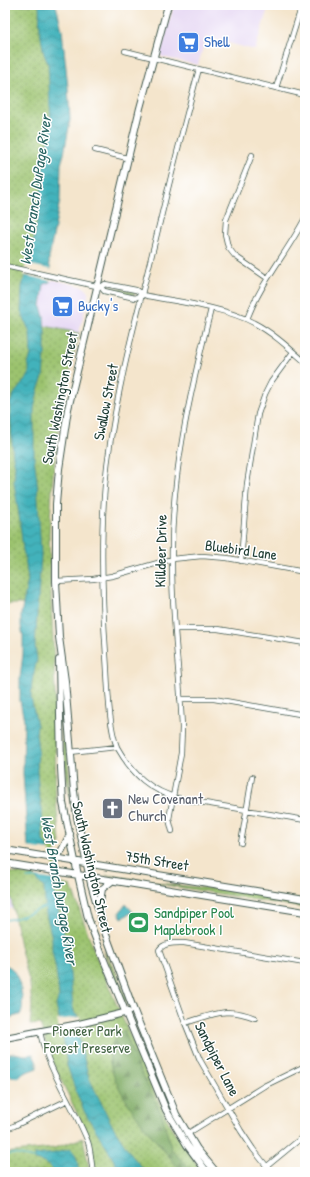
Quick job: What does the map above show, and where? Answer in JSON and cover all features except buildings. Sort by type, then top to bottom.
[{"type":"main road","name":"South Washington Street","points":[[168,5],[127,158],[99,286],[73,383],[63,438],[56,504],[56,581],[59,637],[77,817],[89,877],[99,912],[134,1011],[170,1102],[187,1134],[216,1172]]},
{"type":"main road","name":"South Washington Street","points":[[59,637],[58,681],[64,811],[88,918],[95,939],[166,1110],[187,1146],[207,1172]]},
{"type":"main road","points":[[55,858],[62,850],[70,834]]},
{"type":"main road","name":"75th Street","points":[[5,850],[305,899]]},
{"type":"main road","name":"75th Street","points":[[5,863],[305,912]]},
{"type":"main road","points":[[99,912],[102,889],[112,880]]},
{"type":"main road","points":[[5,1038],[79,1024],[134,1011]]},
{"type":"street","points":[[276,88],[302,5]]},
{"type":"street","points":[[125,51],[305,95]]},
{"type":"street","name":"Swallow Street","points":[[199,69],[178,145],[142,294],[118,402],[110,450],[103,517],[102,578],[111,719],[118,748],[131,769],[142,780],[156,789],[173,797],[305,820]]},
{"type":"street","points":[[95,150],[127,158]]},
{"type":"street","points":[[252,155],[226,220],[225,234],[228,247],[235,256],[267,278]]},
{"type":"street","points":[[247,319],[267,278],[305,218]]},
{"type":"street","points":[[5,266],[99,286],[105,284],[136,290],[142,294],[247,319],[268,332],[305,362]]},
{"type":"street","points":[[99,286],[104,291],[135,298],[142,294]]},
{"type":"street","name":"Killdeer Drive","points":[[172,831],[169,819],[182,747],[172,559],[175,494],[189,402],[210,309]]},
{"type":"street","points":[[241,561],[247,484],[252,446],[260,409],[271,382],[293,352]]},
{"type":"street","name":"Bluebird Lane","points":[[56,581],[102,578],[172,559],[202,556],[305,572]]},
{"type":"street","points":[[175,629],[218,629],[305,643]]},
{"type":"street","points":[[180,699],[214,699],[305,715]]},
{"type":"street","points":[[70,752],[118,748]]},
{"type":"street","points":[[241,843],[252,777]]},
{"type":"street","name":"Sandpiper Lane","points":[[271,1172],[248,1142],[200,1060],[159,953],[160,948],[166,945],[175,943],[194,944],[305,963]]},
{"type":"street","points":[[185,1023],[206,1016],[226,1012],[243,1013],[255,1018]]},
{"type":"street","points":[[40,1032],[48,1062],[68,1100],[88,1144],[93,1172]]},
{"type":"street","points":[[187,1134],[269,1084],[305,1066]]},
{"type":"street","points":[[5,1129],[68,1100]]},
{"type":"street","points":[[266,1167],[305,1135]]},
{"type":"shaded area","points":[[174,5],[269,5],[255,50],[206,37],[198,65],[162,57],[160,54]]},
{"type":"shaded area","points":[[50,279],[84,287],[88,291],[79,333],[45,326],[41,306],[44,284],[50,282]]},
{"type":"shaded area","points":[[6,872],[13,909],[5,908]]},
{"type":"green space","name":"Pioneer Park Forest Preserve","points":[[5,5],[46,5],[60,88],[30,311],[45,326],[79,333],[68,378],[57,440],[49,533],[56,727],[55,788],[60,844],[57,850],[54,851],[59,883],[71,886],[96,956],[154,1092],[171,1127],[202,1172],[96,1172],[88,1136],[50,1057],[40,1024],[30,1025],[32,1007],[30,984],[20,946],[6,872],[44,877],[31,733],[30,604],[5,604],[5,314],[6,291],[10,264],[5,262]]},
{"type":"green space","points":[[107,286],[134,292],[135,294],[133,295],[107,290],[105,289]]},
{"type":"green space","points":[[61,699],[63,699],[72,811],[63,751]]},
{"type":"green space","points":[[106,875],[166,884],[238,891],[305,902],[305,908]]},
{"type":"green space","points":[[103,950],[110,960],[117,975],[126,1003],[125,1003]]},
{"type":"green space","points":[[124,1030],[136,1062],[162,1115],[172,1151],[194,1172],[182,1172],[148,1131],[124,1097],[110,1064],[110,1050],[113,1041]]},
{"type":"green space","points":[[83,1138],[90,1172],[5,1172],[5,1153],[54,1148]]},
{"type":"water","points":[[39,5],[56,5],[62,30],[70,119],[61,164],[60,200],[49,258],[51,270],[50,282],[44,284],[41,306],[44,317],[45,354],[43,377],[38,390],[34,409],[34,457],[37,481],[41,555],[35,646],[37,659],[32,681],[31,698],[37,725],[37,771],[42,808],[43,841],[48,848],[54,882],[53,890],[56,899],[59,901],[57,904],[68,951],[73,1008],[75,1014],[78,1016],[80,1032],[79,1039],[89,1078],[112,1125],[132,1156],[146,1172],[120,1172],[85,1113],[76,1092],[67,1065],[63,1035],[56,1005],[59,996],[52,951],[52,938],[46,914],[44,888],[37,880],[28,847],[23,774],[24,720],[20,701],[20,677],[23,654],[21,614],[28,580],[14,482],[15,466],[13,457],[10,403],[14,394],[29,375],[28,365],[31,354],[30,333],[21,311],[22,287],[34,239],[41,198],[42,174],[51,125],[48,64],[44,54],[40,32]]},
{"type":"water","points":[[126,904],[133,912],[122,918],[119,913]]},
{"type":"water","points":[[5,965],[12,969],[18,979],[22,999],[22,1011],[20,1015],[5,1019]]},
{"type":"water","points":[[14,1053],[25,1055],[33,1054],[37,1063],[37,1068],[24,1073],[18,1078],[12,1077],[5,1068],[5,1055]]},
{"type":"water","points":[[70,1149],[76,1156],[79,1172],[55,1172],[41,1161],[35,1160],[35,1155],[55,1153]]},
{"type":"pier","points":[[26,264],[53,270],[52,281],[23,275]]},
{"type":"pier","points":[[26,847],[50,850],[56,880],[34,877]]},
{"type":"pier","points":[[80,1017],[81,1031],[61,1035],[57,1020]]},
{"type":"waterway","points":[[27,878],[37,878]]},
{"type":"waterway","name":"West Branch DuPage River","points":[[5,920],[17,918],[47,906]]},
{"type":"waterway","points":[[5,1155],[14,1154],[34,1158]]},
{"type":"place","name":"Shell","points":[[189,42]]},
{"type":"place","name":"Bucky's","points":[[62,306]]},
{"type":"place","name":"New Covenant Church","points":[[113,808]]},
{"type":"place","name":"Sandpiper Pool Maplebrook I","points":[[139,922]]}]
